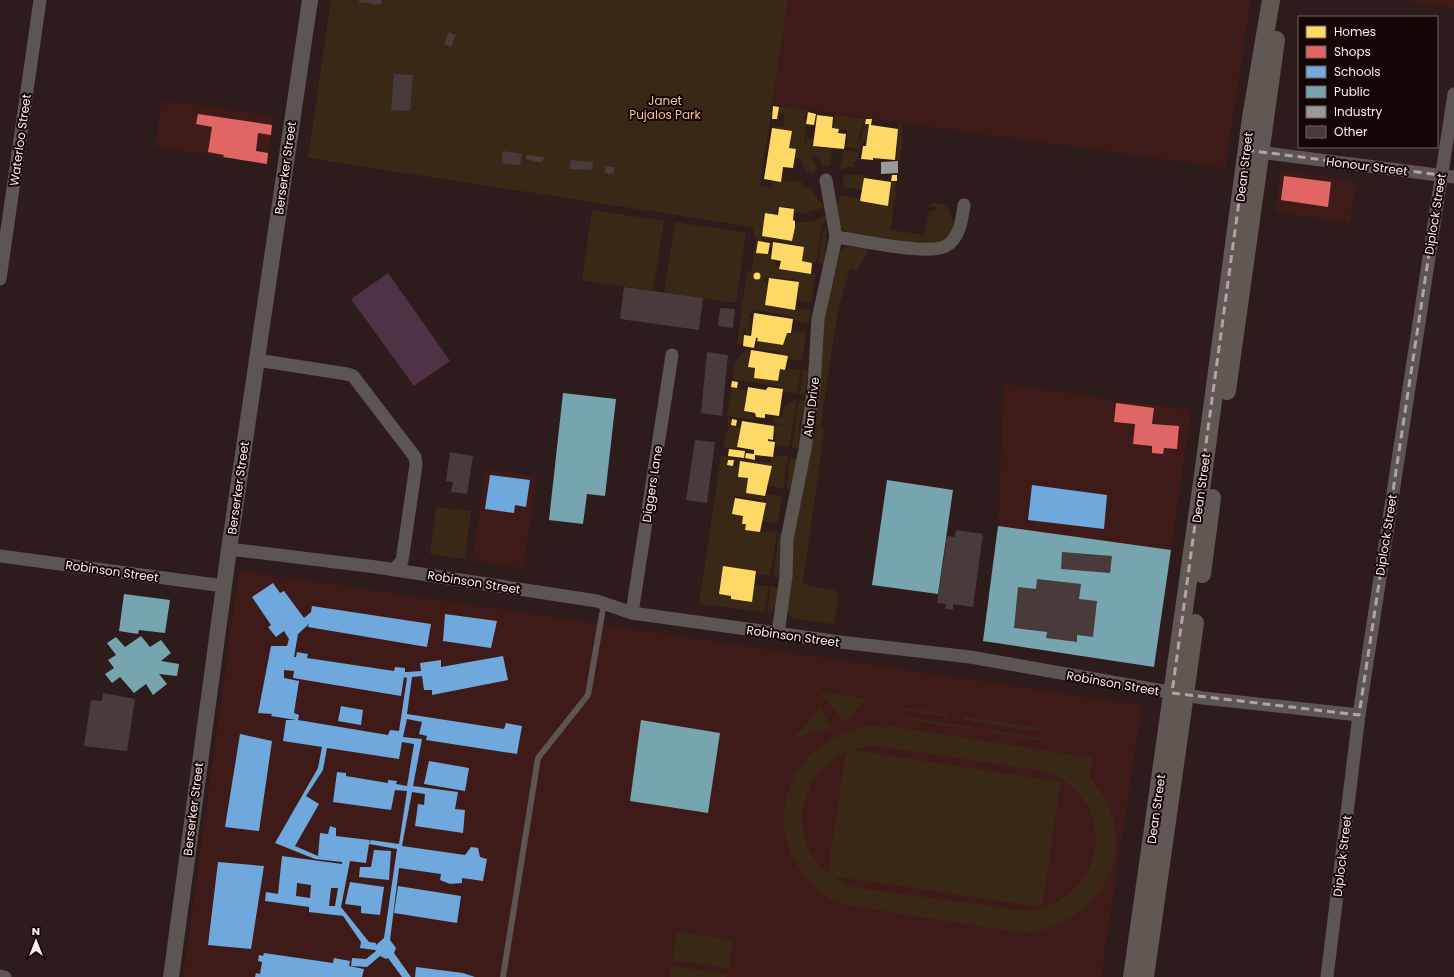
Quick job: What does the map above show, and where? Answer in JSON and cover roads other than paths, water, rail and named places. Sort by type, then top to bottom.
[{"type":"main road","name":"Dean Street","points":[[1145,977],[1178,694],[1253,151],[1271,0]]},
{"type":"main road","name":"Dean Street","points":[[1253,151],[1282,0]]},
{"type":"main road","name":"Dean Street","points":[[1132,977],[1178,694]]},
{"type":"street","name":"Waterloo Street","points":[[0,279],[40,0]]},
{"type":"street","name":"Berserker Street","points":[[171,977],[229,549],[310,0]]},
{"type":"street","name":"Diplock Street","points":[[1328,977],[1359,715],[1454,94]]},
{"type":"street","name":"Honour Street","points":[[1253,151],[1454,177]]},
{"type":"street","name":"Alan Drive","points":[[778,633],[786,576],[786,539],[805,449],[813,392],[818,319],[836,237],[826,180]]},
{"type":"street","points":[[836,237],[921,250],[936,249],[946,246],[955,236],[961,223],[964,205]]},
{"type":"street","name":"Diggers Lane","points":[[632,613],[672,355]]},
{"type":"street","points":[[257,360],[353,376],[415,458],[416,465],[402,561],[393,570]]},
{"type":"street","name":"Robinson Street","points":[[229,549],[393,570],[604,603],[632,613],[840,642],[970,657],[1178,694],[1359,715]]},
{"type":"street","name":"Robinson Street","points":[[0,556],[224,586]]},
{"type":"street","points":[[0,976],[5,977]]},
{"type":"lane","points":[[503,977],[538,758],[588,695],[604,603]]},
{"type":"park label","name":"Janet Pujalos Park","points":[[665,107]]}]
